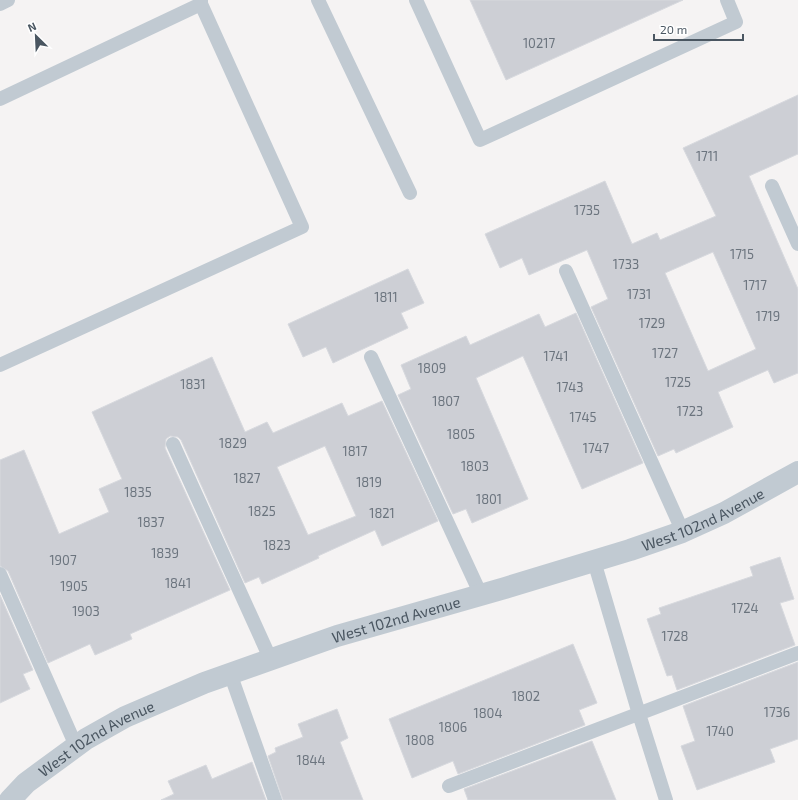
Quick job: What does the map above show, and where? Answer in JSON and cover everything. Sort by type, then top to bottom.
[{"type":"street","name":"West 102nd Avenue","points":[[10,800],[26,783],[76,746],[125,717],[230,673],[337,636],[481,595],[630,550],[724,513],[798,472]]},
{"type":"lane","points":[[0,4],[8,0]]},
{"type":"lane","points":[[318,0],[410,193]]},
{"type":"lane","points":[[416,0],[480,140],[736,22],[727,0]]},
{"type":"lane","points":[[0,99],[201,2],[302,227],[0,365]]},
{"type":"lane","points":[[772,186],[798,244]]},
{"type":"lane","points":[[566,271],[682,530]]},
{"type":"lane","points":[[371,357],[481,595]]},
{"type":"lane","points":[[173,444],[270,658]]},
{"type":"lane","points":[[594,561],[638,714],[666,800]]},
{"type":"lane","points":[[0,574],[76,746]]},
{"type":"lane","points":[[449,786],[798,654]]},
{"type":"lane","points":[[230,673],[275,800]]},
{"type":"building","points":[[470,0],[683,0],[506,80]]},
{"type":"building","points":[[798,95],[798,154],[749,176],[798,289],[798,373],[774,383],[768,370],[718,392],[733,427],[676,453],[674,449],[658,456],[591,307],[608,299],[587,250],[529,275],[522,258],[500,268],[485,234],[605,181],[632,244],[657,233],[660,240],[716,216],[683,148]],"holes":[[[713,252],[756,349],[708,371],[665,273]]]},
{"type":"building","points":[[408,269],[424,303],[401,313],[408,328],[333,363],[326,347],[303,357],[288,324]]},
{"type":"building","points":[[576,313],[643,463],[582,489],[523,356],[476,378],[528,499],[472,523],[466,509],[453,514],[398,395],[411,389],[401,365],[466,336],[470,345],[539,314],[545,327]]},
{"type":"building","points":[[212,357],[245,432],[267,422],[273,433],[342,403],[348,416],[382,401],[438,521],[382,546],[375,530],[262,584],[259,577],[245,583],[181,440],[178,437],[170,436],[166,439],[165,448],[230,590],[130,634],[132,639],[95,655],[90,644],[48,663],[8,571],[0,566],[0,460],[24,450],[59,534],[109,512],[99,489],[122,479],[92,412]],"holes":[[[325,446],[356,516],[308,535],[277,467]]]},
{"type":"building","points":[[780,557],[794,599],[780,603],[795,645],[677,690],[672,675],[667,676],[647,619],[661,614],[659,608],[753,576],[750,567]]},
{"type":"building","points":[[0,595],[33,670],[23,674],[30,689],[0,703]]},
{"type":"building","points":[[573,644],[597,703],[579,710],[585,725],[458,774],[453,761],[412,778],[389,719]]},
{"type":"building","points":[[798,662],[798,739],[770,749],[775,762],[697,790],[681,746],[695,741],[683,706]]},
{"type":"building","points":[[337,709],[348,738],[340,742],[363,800],[283,800],[268,756],[276,752],[275,748],[303,737],[298,724]]},
{"type":"building","points":[[592,741],[616,800],[468,800],[464,789]]},
{"type":"building","points":[[252,762],[266,800],[161,800],[174,794],[168,781],[206,765],[212,779]]}]
